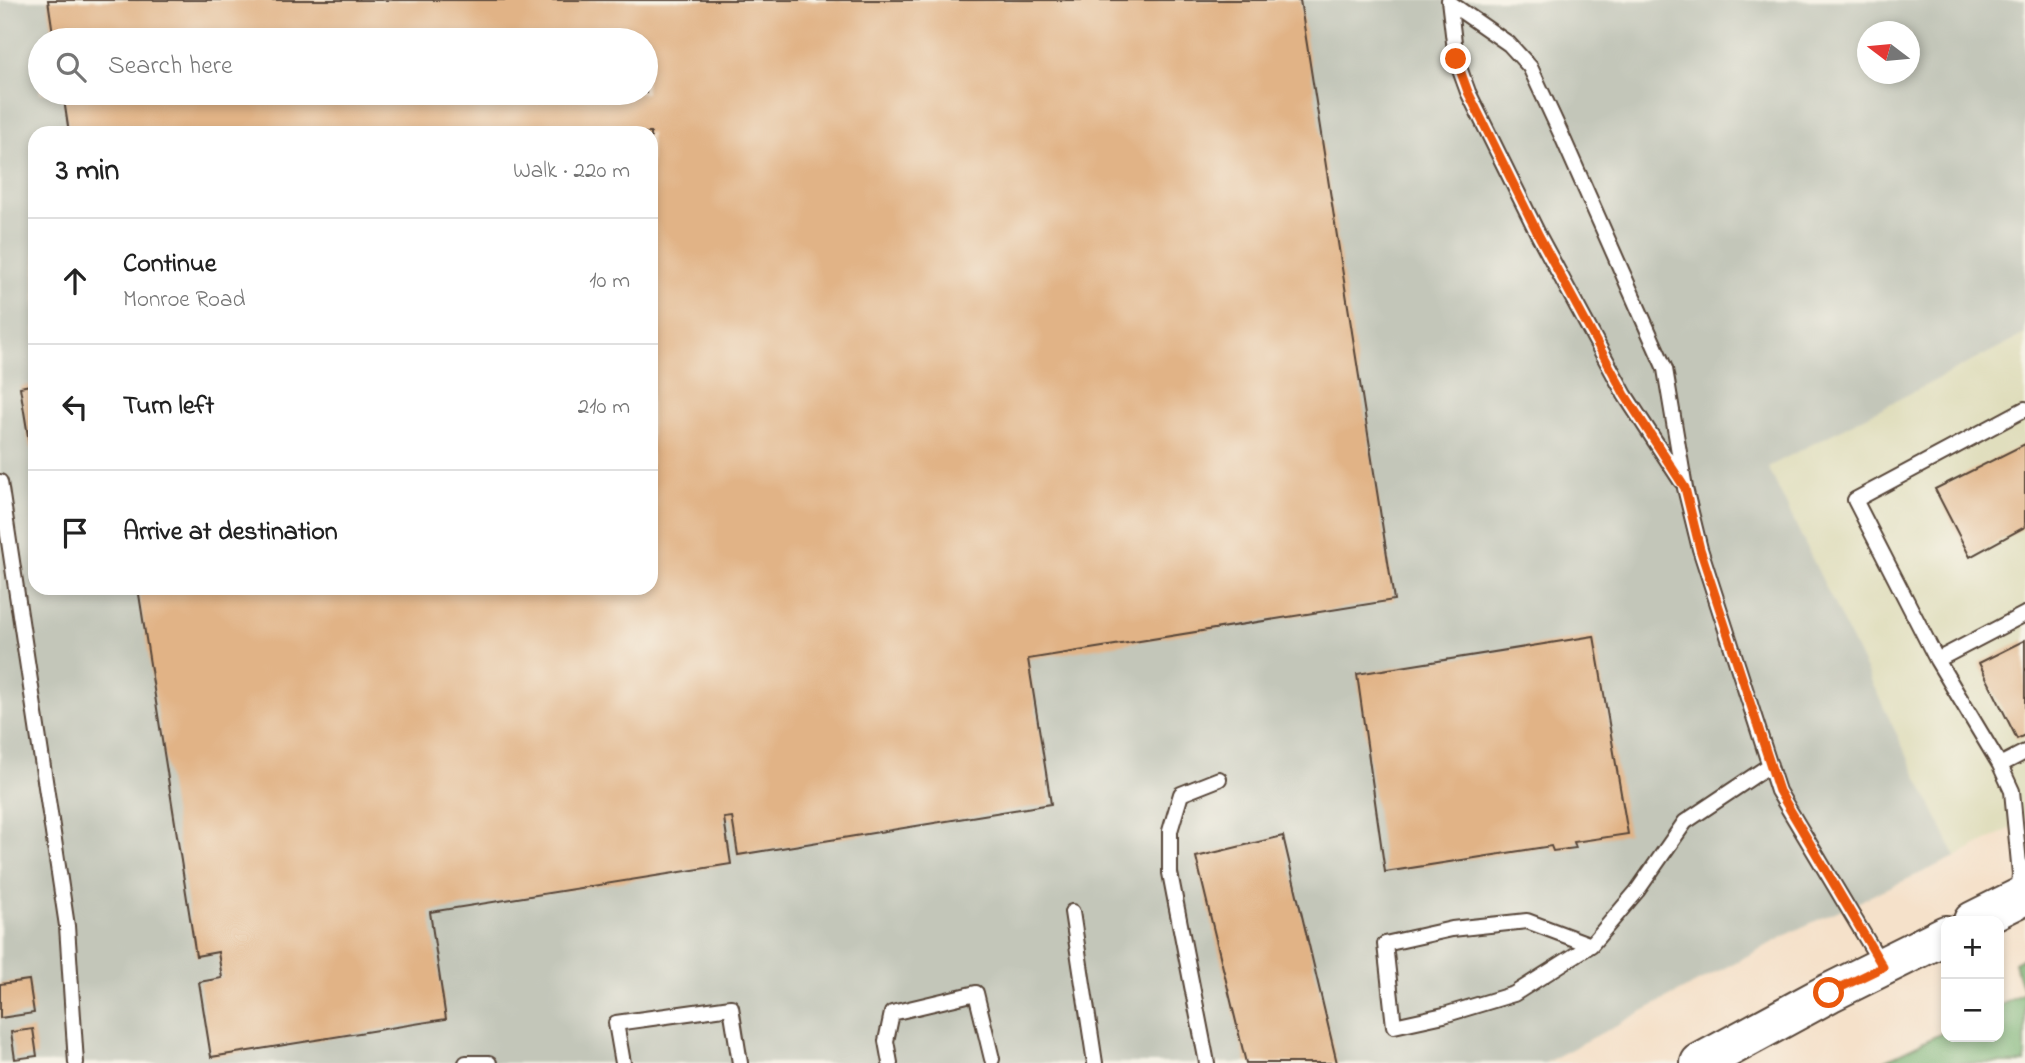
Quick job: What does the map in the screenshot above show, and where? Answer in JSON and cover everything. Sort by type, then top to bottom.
[{"type":"main road","points":[[1983,916],[2021,897]]},
{"type":"main road","points":[[1700,1063],[1941,938]]},
{"type":"lane","points":[[1450,1],[1456,59],[1473,102],[1539,236],[1625,395],[1685,488]]},
{"type":"lane","points":[[1450,1],[1509,44],[1530,67],[1665,369],[1685,488],[1700,549],[1779,791],[1883,967]]},
{"type":"lane","points":[[2021,897],[2019,792],[1937,660],[1855,500],[2025,409]]},
{"type":"lane","points":[[0,482],[67,926],[76,1063]]},
{"type":"lane","points":[[1937,660],[2025,614]]},
{"type":"lane","points":[[2000,765],[2025,752]]},
{"type":"lane","points":[[1591,945],[1527,921],[1452,929],[1385,944],[1394,1026],[1444,1015],[1514,994],[1591,945],[1637,891],[1685,822],[1770,765]]},
{"type":"lane","points":[[1208,1063],[1170,873],[1170,831],[1181,794],[1219,779]]},
{"type":"lane","points":[[1072,912],[1095,1063]]},
{"type":"lane","points":[[890,1063],[886,1041],[892,1013],[975,993],[992,1059]]},
{"type":"lane","points":[[623,1063],[616,1023],[731,1006],[740,1063]]},
{"type":"lane","points":[[466,1063],[489,1063]]},
{"type":"shaded area","points":[[0,0],[2025,0],[2025,334],[1768,467],[1956,857],[1800,928],[1545,1063],[0,1063]]},
{"type":"shaded area","points":[[2025,334],[2025,821],[1956,857],[1768,467]]},
{"type":"green space","points":[[2025,957],[2025,1063],[1880,1063],[1941,1033],[1941,1042],[2004,1042],[2004,1003],[2024,993],[2014,963]]},
{"type":"building","points":[[48,0],[1300,0],[1394,600],[1028,659],[1051,804],[738,855],[732,817],[724,818],[731,864],[430,912],[446,1019],[211,1057],[199,982],[222,978],[218,952],[196,956],[139,595],[658,595],[658,126],[68,126],[65,105],[658,105],[658,28],[52,28]]},
{"type":"building","points":[[28,385],[28,436],[20,387]]},
{"type":"building","points":[[2025,444],[2025,527],[1970,557],[1935,489]]},
{"type":"building","points":[[1594,636],[1628,834],[1574,842],[1576,848],[1553,851],[1551,846],[1385,872],[1357,674]]},
{"type":"building","points":[[2025,640],[2025,735],[2017,739],[1979,663]]},
{"type":"building","points":[[1283,836],[1337,1063],[1246,1063],[1196,857]]},
{"type":"building","points":[[29,980],[34,1013],[0,1018],[0,984]]},
{"type":"building","points":[[33,1029],[37,1056],[15,1059],[11,1032]]},
{"type":"route","points":[[1456,59],[1468,92],[1539,236],[1625,395],[1685,488],[1700,549],[1779,791],[1883,967],[1829,993]]}]
